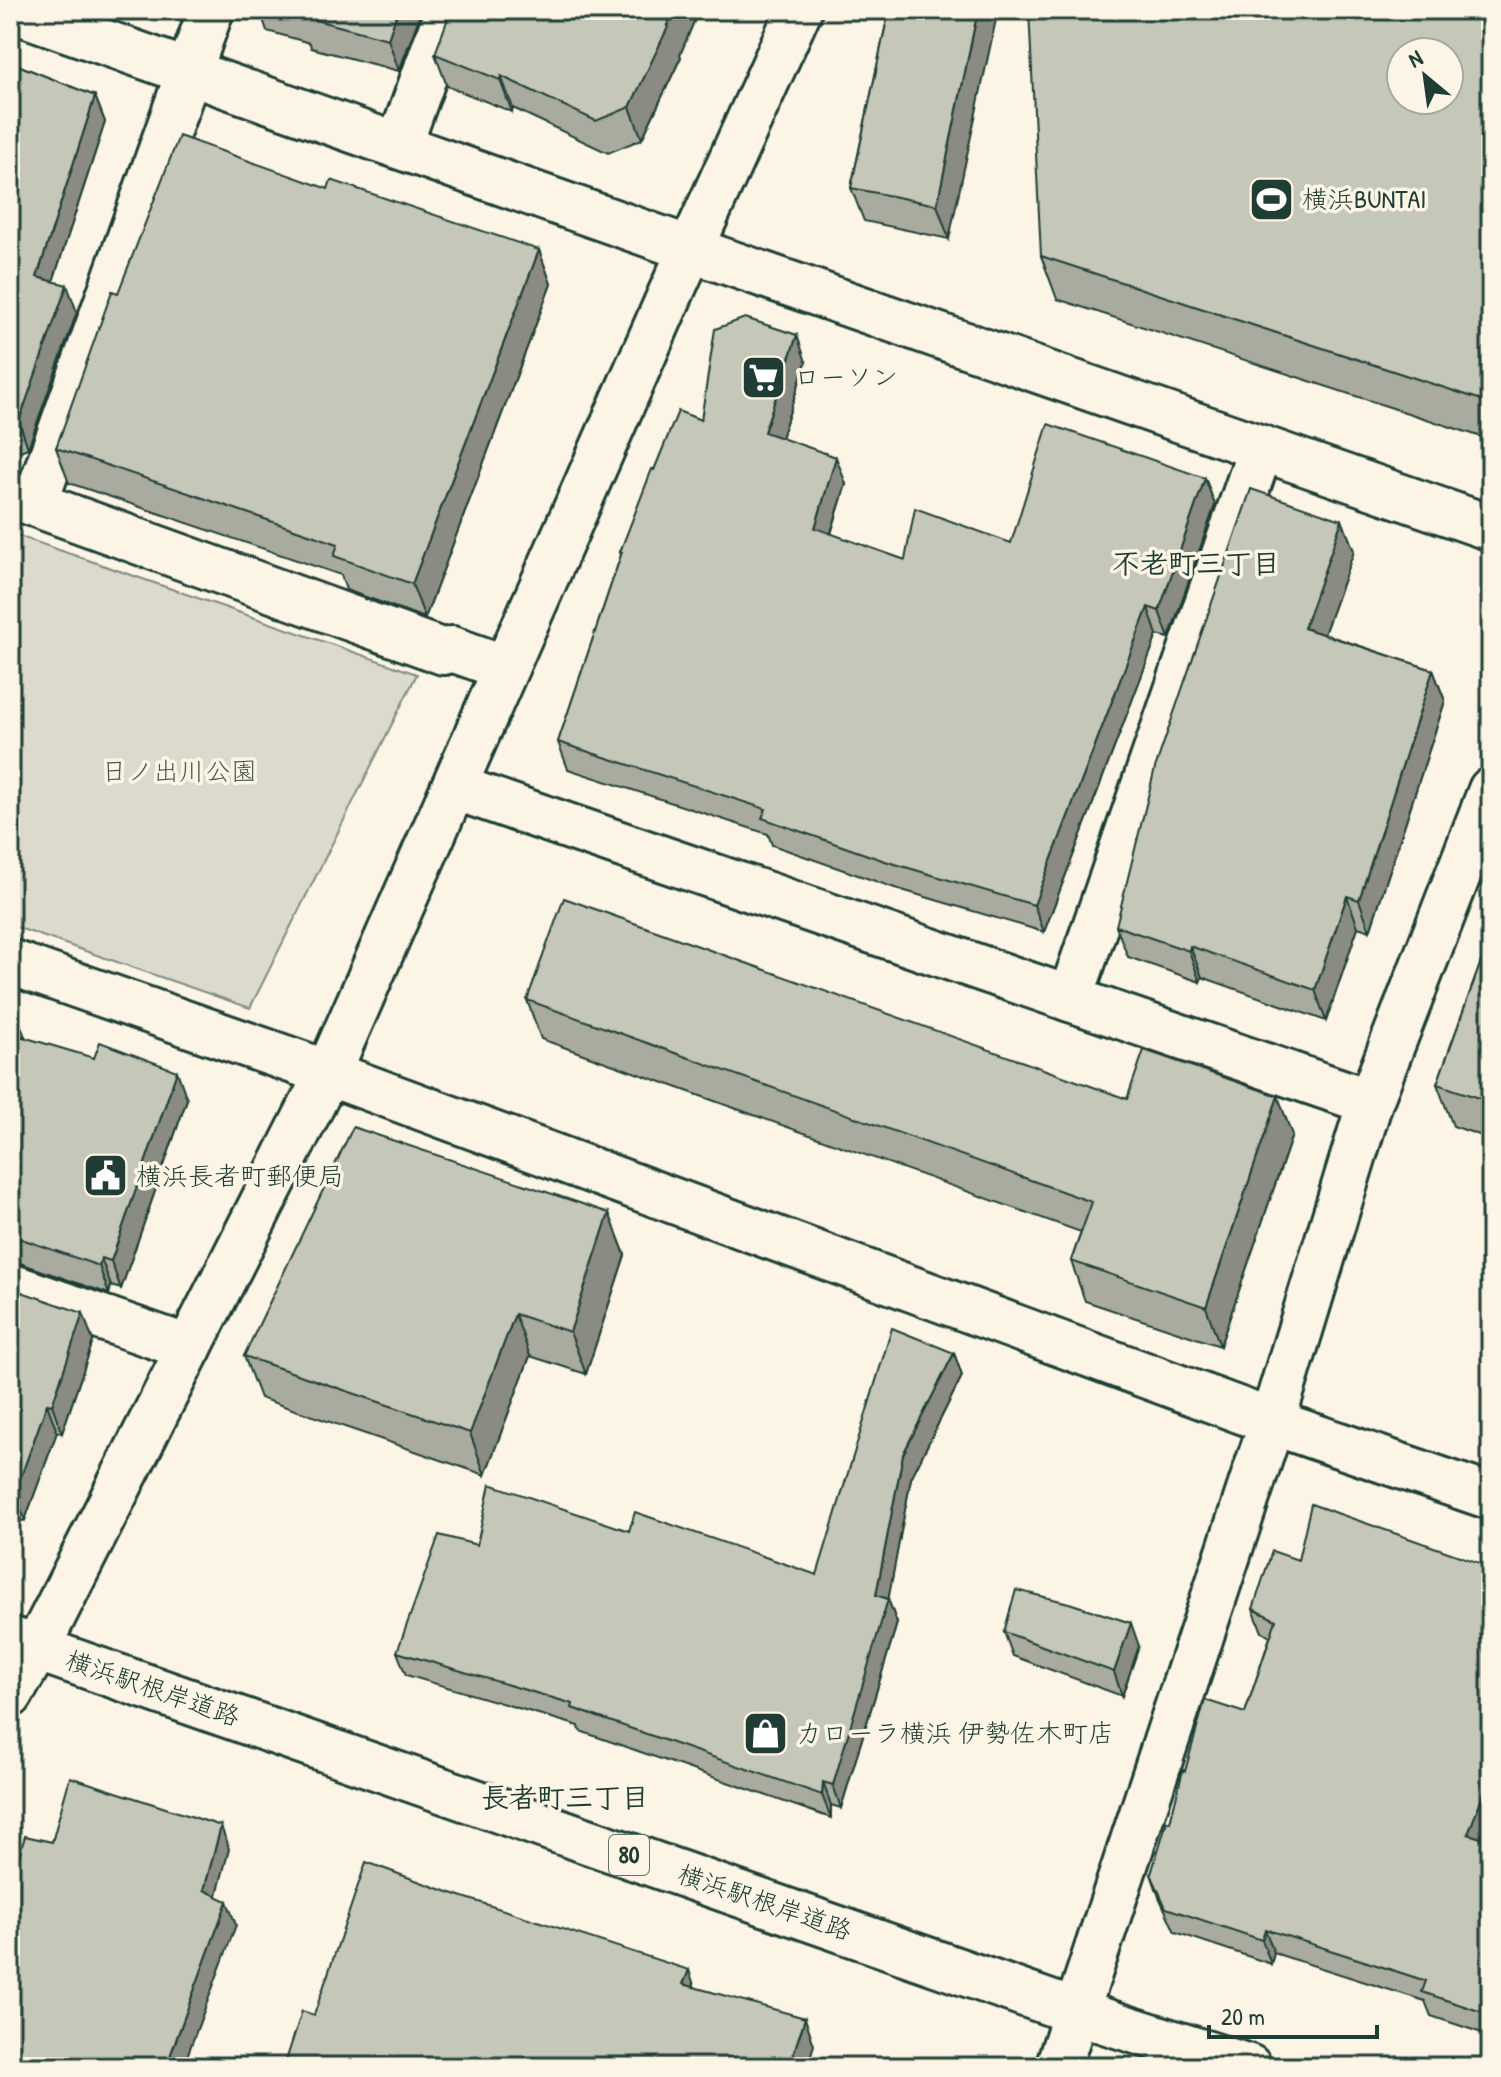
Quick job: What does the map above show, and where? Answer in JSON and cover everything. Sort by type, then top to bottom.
[{"type":"street","points":[[13,10],[1491,528]]},
{"type":"street","points":[[211,10],[23,499],[444,652],[452,649],[506,668]]},
{"type":"street","points":[[399,146],[448,10]]},
{"type":"street","points":[[10,1695],[23,1643],[189,1348],[328,1073],[690,249],[799,10]]},
{"type":"street","points":[[1070,999],[1261,448]]},
{"type":"street","points":[[454,787],[1370,1102]]},
{"type":"street","points":[[1058,2067],[1272,1422],[1370,1102],[1491,790]]},
{"type":"street","points":[[10,962],[328,1073],[1272,1422],[1491,1497]]},
{"type":"street","points":[[10,1286],[189,1348]]},
{"type":"street","name":"横浜駅根岸道路","points":[[23,1643],[1076,2012],[1249,2067]]},
{"type":"green space","name":"日ノ出川公園","points":[[10,533],[417,674],[250,1008],[10,925]]},
{"type":"building","points":[[293,10],[398,10],[388,39],[300,16],[301,12]]},
{"type":"building","points":[[451,10],[674,10],[630,107],[596,121],[501,76],[500,80],[435,54]]},
{"type":"building","points":[[889,10],[978,10],[937,205],[851,188]]},
{"type":"building","name":"横浜BUNTAI","points":[[1029,10],[1491,10],[1491,403],[1041,256]]},
{"type":"building","points":[[10,62],[95,96],[37,277],[67,285],[19,421],[10,425]]},
{"type":"building","points":[[179,136],[328,189],[331,180],[539,250],[412,584],[334,556],[338,544],[56,448],[112,291],[118,293]]},
{"type":"building","points":[[745,318],[797,335],[764,432],[836,457],[815,528],[905,560],[915,508],[1011,543],[1048,424],[1205,478],[1159,611],[1148,607],[1034,905],[885,861],[762,818],[766,809],[558,742],[620,552],[652,469],[678,411],[701,420],[715,329]]},
{"type":"building","points":[[1251,489],[1342,520],[1304,628],[1433,670],[1359,900],[1347,896],[1315,990],[1190,946],[1189,951],[1116,926],[1155,768]]},
{"type":"building","points":[[564,898],[1127,1099],[1144,1050],[1278,1096],[1206,1307],[1071,1261],[1092,1202],[527,1000]]},
{"type":"building","points":[[1491,934],[1491,1102],[1437,1084]]},
{"type":"building","points":[[10,1010],[16,1012],[13,1034],[94,1058],[100,1042],[177,1071],[111,1261],[101,1258],[99,1266],[10,1235]]},
{"type":"building","points":[[353,1127],[609,1213],[570,1332],[515,1314],[470,1433],[244,1356]]},
{"type":"building","points":[[10,1288],[83,1313],[52,1405],[47,1404],[15,1493],[10,1494]]},
{"type":"building","points":[[892,1328],[954,1353],[903,1454],[876,1595],[888,1599],[833,1785],[823,1782],[822,1795],[572,1708],[573,1704],[397,1652],[439,1535],[477,1545],[490,1484],[629,1531],[635,1512],[817,1575]]},
{"type":"building","points":[[1311,1504],[1491,1567],[1491,1773],[1468,1834],[1491,1841],[1491,2015],[1422,1992],[1426,1981],[1265,1929],[1262,1940],[1166,1908],[1151,1874],[1167,1821],[1170,1822],[1205,1700],[1245,1713],[1276,1620],[1253,1609],[1272,1551],[1298,1560]]},
{"type":"building","points":[[1016,1590],[1131,1623],[1114,1672],[1004,1632]]},
{"type":"building","points":[[70,1777],[221,1826],[204,1890],[227,1901],[166,2067],[10,2067],[10,1888],[25,1836],[52,1842]]},
{"type":"building","points":[[366,1862],[448,1892],[689,1970],[683,1984],[805,2018],[789,2067],[284,2067],[302,2011],[314,2015]]},
{"type":"place","name":"横浜BUNTAI","points":[[1271,199]]},
{"type":"place","name":"ローソン","points":[[763,377]]},
{"type":"place","name":"横浜長者町郵便局","points":[[105,1176]]},
{"type":"place","name":"カローラ横浜 伊勢佐木町店","points":[[765,1733]]},
{"type":"district","name":"不老町三丁目","points":[[1196,563]]},
{"type":"district","name":"長者町三丁目","points":[[565,1797]]}]
